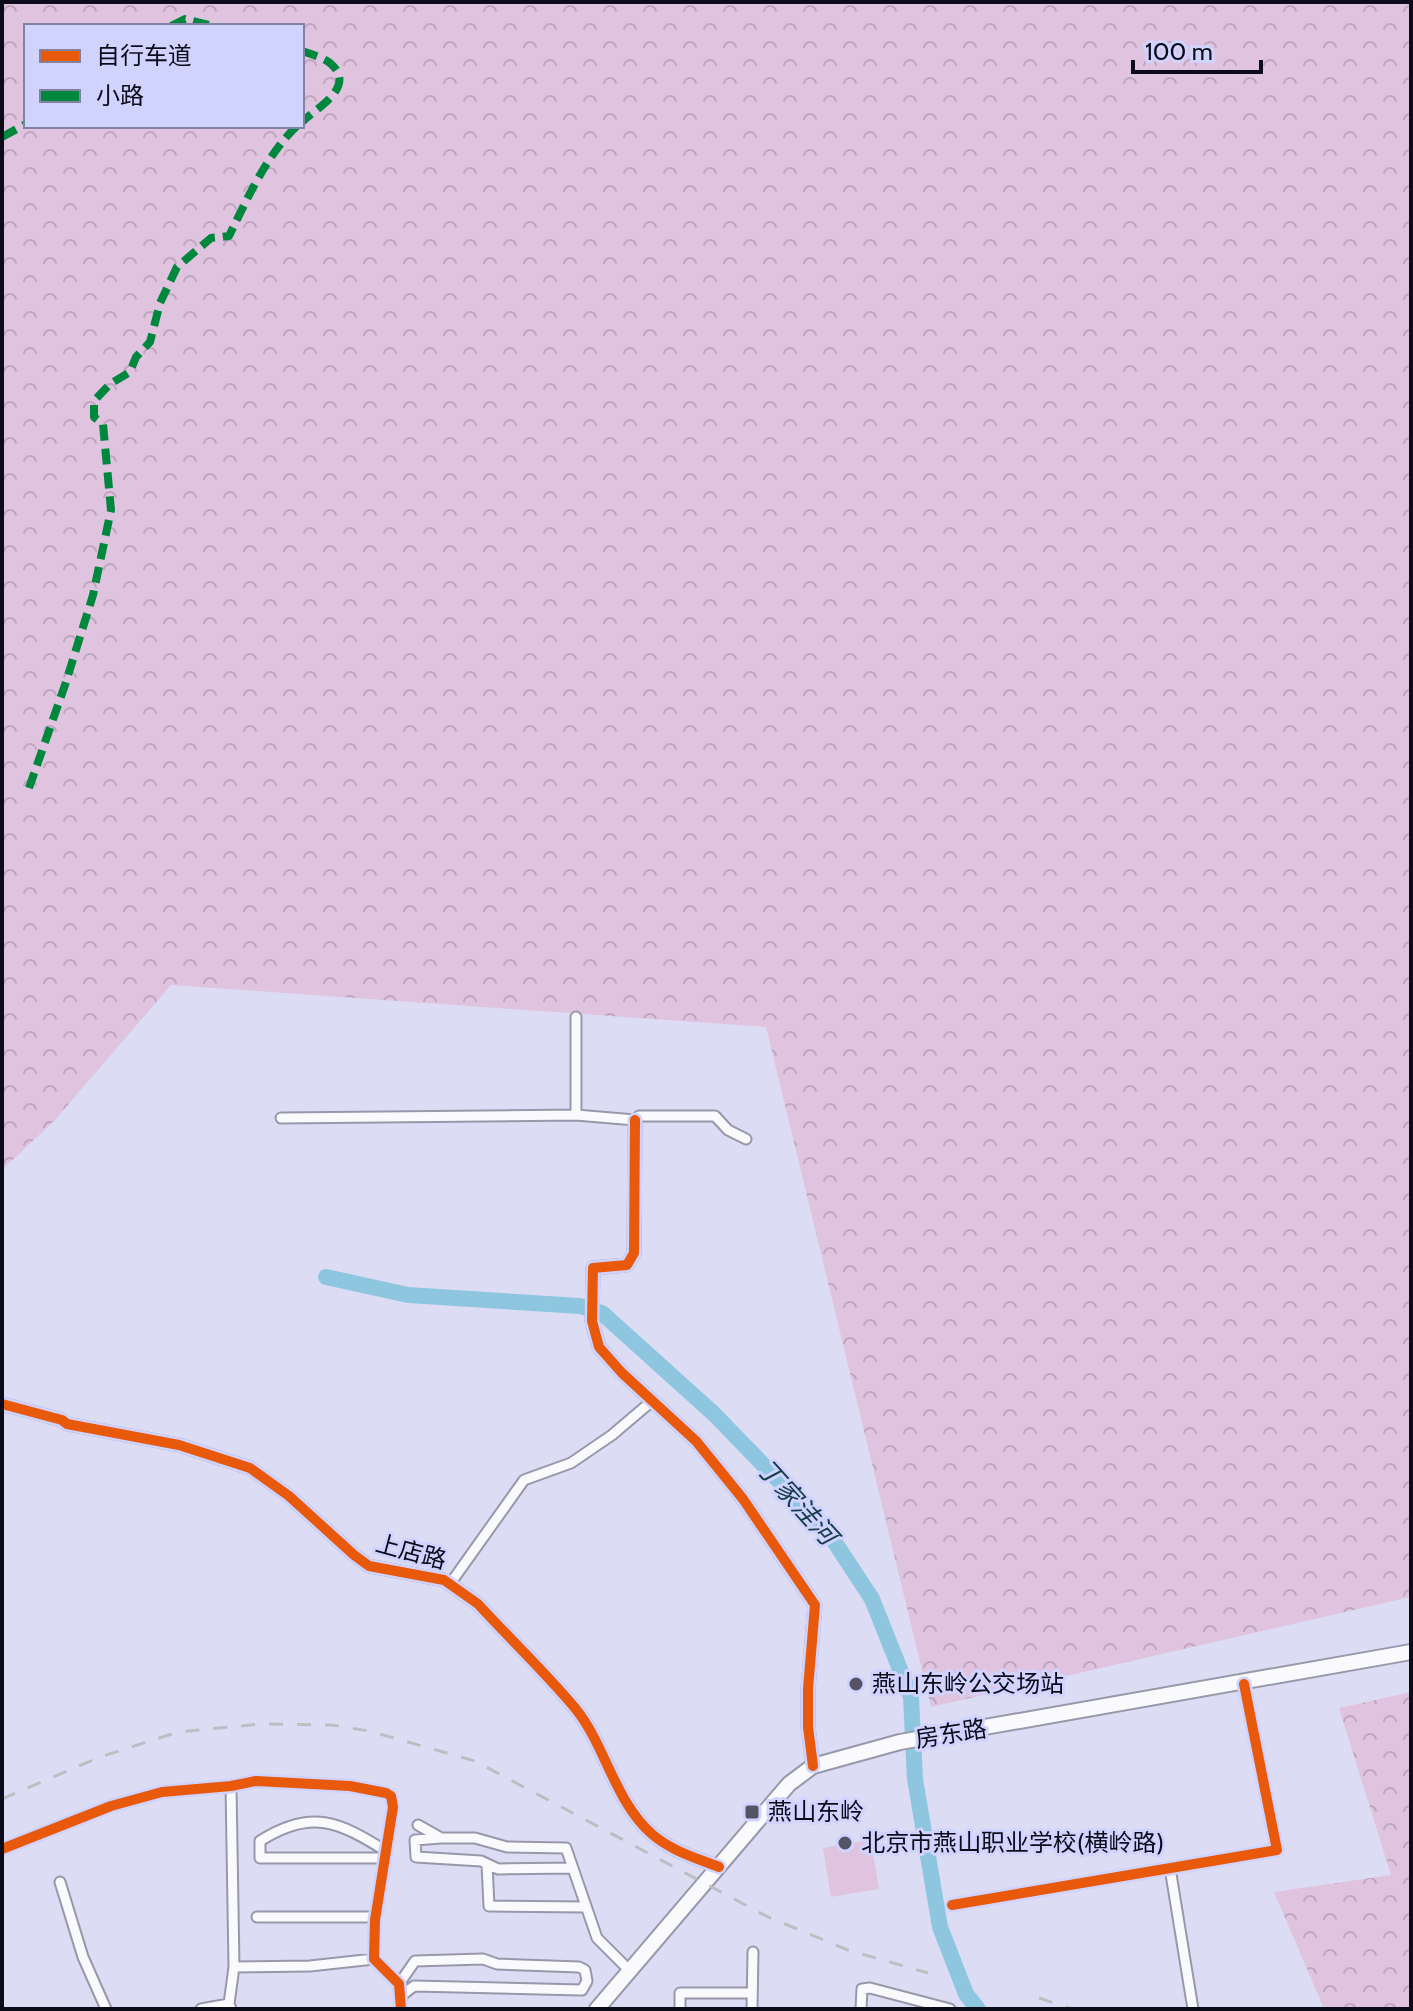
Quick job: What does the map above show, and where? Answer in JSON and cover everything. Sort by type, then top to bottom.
[{"type":"main road","name":"房东路","points":[[597,2009],[789,1784],[813,1766],[900,1742],[1244,1684],[1411,1652]]},
{"type":"street","points":[[576,1017],[576,1115]]},
{"type":"street","points":[[281,1118],[576,1115],[635,1120]]},
{"type":"street","points":[[746,1139],[728,1130],[715,1116],[639,1116],[635,1120],[634,1253],[627,1265],[593,1268],[592,1321],[599,1347],[696,1441],[743,1499],[815,1605],[808,1689],[808,1727],[813,1766]]},
{"type":"street","points":[[450,1584],[524,1480],[571,1463],[612,1435],[652,1401]]},
{"type":"street","name":"上店路","points":[[2,1404],[67,1424],[179,1445],[250,1468],[289,1496],[369,1566],[436,1578],[450,1584],[478,1604],[577,1710],[631,1808],[652,1834],[679,1852],[719,1867]]},
{"type":"street","points":[[952,1905],[1277,1850],[1244,1684]]},
{"type":"street","points":[[2,1849],[111,1806],[149,1795],[256,1781],[350,1786],[386,1793],[391,1796],[393,1807],[376,1917],[374,1959],[399,1984],[401,2009]]},
{"type":"street","points":[[201,2009],[230,2007],[234,1967],[231,1786]]},
{"type":"street","points":[[315,1822],[345,1827],[386,1855],[260,1858],[260,1841],[285,1828],[315,1822]]},
{"type":"street","points":[[418,1825],[441,1838]]},
{"type":"street","points":[[573,1868],[498,1869],[481,1861],[416,1857],[415,1840],[475,1838],[507,1847],[566,1848],[573,1868],[586,1907],[597,1938],[630,1971]]},
{"type":"street","points":[[487,1864],[489,1906],[586,1907]]},
{"type":"street","points":[[1170,1868],[1193,2009]]},
{"type":"street","points":[[60,1882],[83,1957],[106,2009]]},
{"type":"street","points":[[257,1917],[376,1917]]},
{"type":"street","points":[[752,2009],[753,1952]]},
{"type":"street","points":[[234,1967],[310,1966],[374,1959]]},
{"type":"street","points":[[399,1984],[415,1961],[483,1959],[497,1964],[579,1967],[585,1970],[587,1981],[582,1990],[414,1986],[401,1996]]},
{"type":"street","points":[[861,2009],[862,1989],[870,1988],[950,2009]]},
{"type":"street","points":[[680,2009],[680,1993],[752,1993]]},
{"type":"green space","points":[[2,2],[1411,2],[1411,1597],[931,1707],[766,1027],[171,985],[54,1121],[2,1170]]},
{"type":"green space","points":[[1411,1692],[1411,2009],[1324,2009],[1274,1892],[1391,1875],[1339,1708]]},
{"type":"green space","points":[[871,1840],[879,1889],[831,1897],[823,1848]]},
{"type":"waterway","name":"丁家洼河","points":[[326,1277],[408,1295],[580,1306],[602,1313],[714,1414],[830,1535],[872,1599],[911,1697],[915,1779],[940,1927],[966,1994],[978,2009]]},
{"type":"railway","points":[[2,1799],[100,1757],[178,1732],[261,1724],[332,1725],[369,1731],[475,1761],[768,1917],[848,1950],[928,1973]]},
{"type":"railway","points":[[1039,1998],[1072,2009]]},
{"type":"marked path","points":[[175,24],[185,19],[205,24]]},
{"type":"marked path","points":[[304,52],[328,62],[338,73],[339,81],[332,96],[304,120]]},
{"type":"marked path","points":[[2,137],[24,125]]},
{"type":"marked path","points":[[29,788],[93,595],[111,510],[103,424],[94,417],[94,401],[110,384],[130,372],[136,357],[150,342],[160,303],[177,267],[211,238],[229,236],[267,163],[295,128]]},
{"type":"cycle path","points":[[635,1120],[634,1253],[627,1265],[593,1268],[592,1321],[599,1347],[622,1373],[696,1441],[743,1499],[815,1605],[808,1689],[808,1727],[813,1766]]},
{"type":"cycle path","points":[[2,1404],[67,1424],[179,1445],[250,1468],[289,1496],[369,1566],[444,1580],[478,1604],[575,1708],[640,1822],[668,1845],[719,1867]]},
{"type":"cycle path","points":[[952,1905],[1277,1850],[1244,1684]]},
{"type":"cycle path","points":[[2,1849],[111,1806],[162,1792],[256,1781],[350,1786],[386,1793],[391,1796],[393,1807],[375,1920],[374,1959],[399,1984],[401,2009]]},
{"type":"place","name":"燕山东岭公交场站","points":[[856,1684]]},
{"type":"place","name":"燕山东岭","points":[[752,1812]]},
{"type":"place","name":"北京市燕山职业学校(横岭路)","points":[[845,1843]]}]
